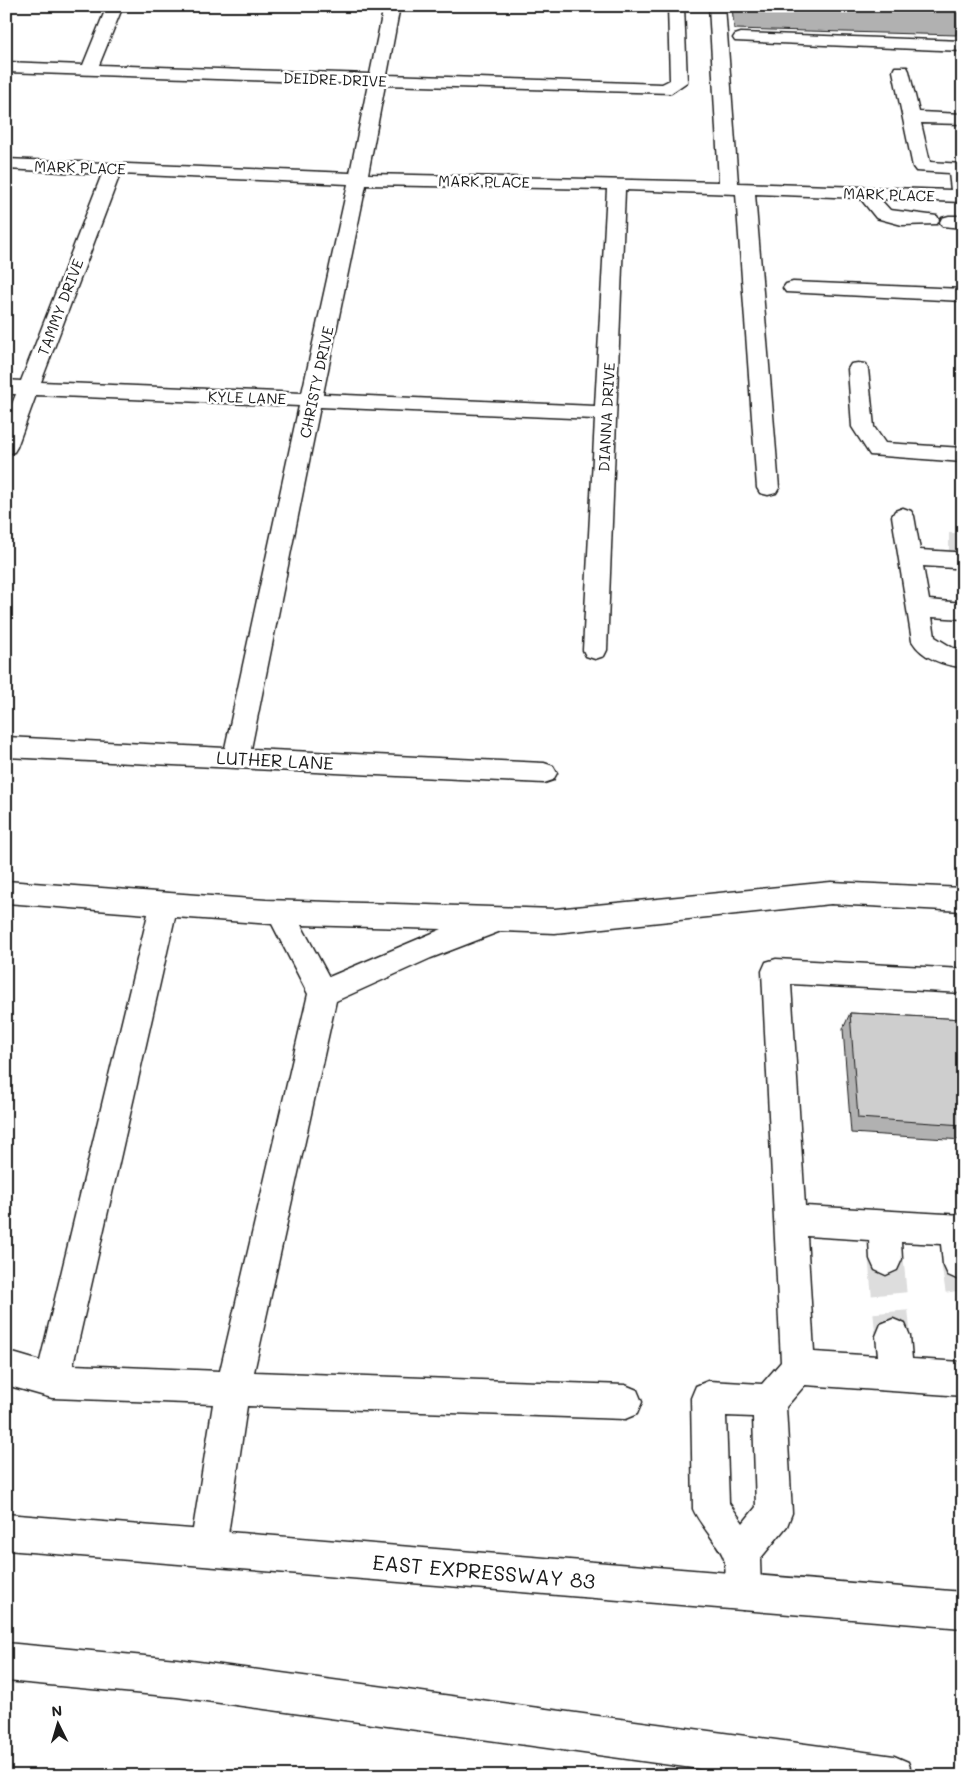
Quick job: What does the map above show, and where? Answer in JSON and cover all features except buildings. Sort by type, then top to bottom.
[{"type":"main road","points":[[89,70],[115,6]]},
{"type":"main road","name":"CHRISTY DRIVE","points":[[236,758],[358,179],[392,6]]},
{"type":"main road","name":"DEIDRE DRIVE","points":[[6,67],[665,90],[679,82],[676,6]]},
{"type":"main road","points":[[717,6],[768,488]]},
{"type":"main road","points":[[741,38],[963,46]]},
{"type":"main road","points":[[901,71],[922,166],[960,168],[962,196]]},
{"type":"main road","points":[[912,117],[963,119]]},
{"type":"main road","name":"MARK PLACE","points":[[6,164],[358,179],[616,184],[962,196]]},
{"type":"main road","name":"TAMMY DRIVE","points":[[6,447],[113,168]]},
{"type":"main road","name":"DIANNA DRIVE","points":[[595,650],[616,184]]},
{"type":"main road","points":[[866,193],[883,214],[902,219],[930,220]]},
{"type":"main road","points":[[793,288],[963,295]]},
{"type":"main road","points":[[858,369],[863,427],[878,450],[963,456]]},
{"type":"main road","name":"KYLE LANE","points":[[6,387],[607,413]]},
{"type":"main road","points":[[903,516],[924,640],[948,657],[963,658]]},
{"type":"main road","points":[[915,583],[957,586]]},
{"type":"main road","points":[[915,583],[957,586]]},
{"type":"main road","points":[[915,583],[957,586]]},
{"type":"main road","name":"LUTHER LANE","points":[[6,747],[544,773]]},
{"type":"main road","points":[[6,892],[280,912],[555,921],[831,893],[963,900]]},
{"type":"main road","points":[[52,1381],[164,904]]},
{"type":"main road","points":[[208,1548],[233,1388],[323,993],[280,912]]},
{"type":"main road","points":[[323,993],[421,948],[501,919]]},
{"type":"main road","points":[[742,1553],[774,1513],[768,1401],[798,1368],[776,971],[963,981]]},
{"type":"main road","points":[[790,1220],[959,1230],[959,1264]]},
{"type":"main road","points":[[884,1226],[886,1259]]},
{"type":"main road","points":[[893,1336],[897,1375]]},
{"type":"main road","points":[[6,1368],[52,1381],[625,1402]]},
{"type":"main road","points":[[798,1368],[963,1379]]},
{"type":"main road","points":[[743,1592],[742,1553],[711,1509],[708,1398],[768,1401]]},
{"type":"main road","name":"EAST EXPRESSWAY 83","points":[[6,1532],[963,1610]]},
{"type":"main road","points":[[876,1602],[963,1624]]},
{"type":"main road","points":[[6,1662],[177,1678],[894,1776]]},
{"type":"tunnel","points":[[949,544],[963,544]]},
{"type":"tunnel","points":[[956,577],[963,577]]},
{"type":"tunnel","points":[[886,1259],[893,1336]]},
{"type":"tunnel","points":[[959,1264],[963,1290]]}]
